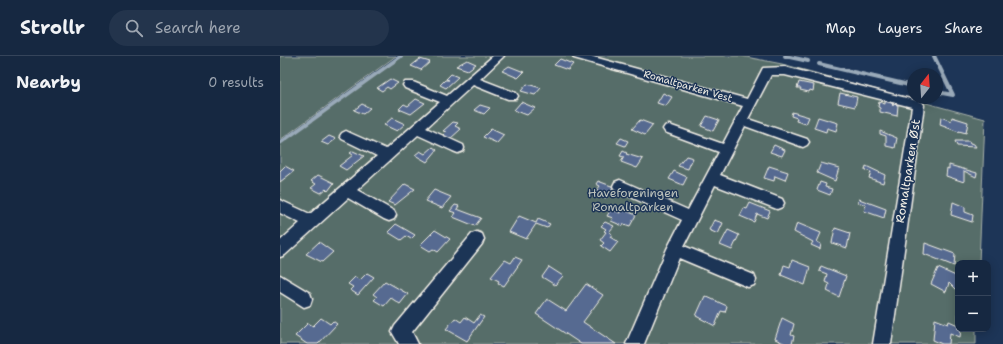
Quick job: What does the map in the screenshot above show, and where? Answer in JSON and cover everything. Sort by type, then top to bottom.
[{"type":"lane","points":[[280,250],[498,56]]},
{"type":"lane","name":"Romaltparken Vest","points":[[578,56],[751,104]]},
{"type":"lane","name":"Romaltparken Øst","points":[[751,104],[767,71],[785,71],[918,105],[882,344]]},
{"type":"lane","points":[[472,80],[512,96]]},
{"type":"lane","points":[[409,85],[448,101]]},
{"type":"lane","points":[[639,343],[675,249],[751,104]]},
{"type":"lane","points":[[742,121],[803,142]]},
{"type":"lane","points":[[416,129],[458,148]]},
{"type":"lane","points":[[669,129],[727,150]]},
{"type":"lane","points":[[346,136],[387,155]]},
{"type":"lane","points":[[712,178],[778,203]]},
{"type":"lane","points":[[620,186],[692,218]]},
{"type":"lane","points":[[346,191],[389,215]]},
{"type":"lane","points":[[280,206],[311,222]]},
{"type":"lane","points":[[409,344],[401,332],[477,239]]},
{"type":"lane","points":[[675,249],[748,280]]},
{"type":"lane","points":[[280,283],[304,299]]},
{"type":"green space","points":[[280,56],[396,56],[280,140]]},
{"type":"green space","name":"Haveforeningen Romaltparken","points":[[403,56],[741,56],[782,64],[907,98],[907,104],[930,104],[985,119],[979,260],[955,260],[955,332],[976,332],[976,344],[280,344],[280,143]]},
{"type":"building","points":[[420,59],[430,62],[421,70],[411,66]]},
{"type":"building","points":[[560,59],[573,64],[568,70],[554,65]]},
{"type":"building","points":[[467,60],[476,64],[468,70],[456,66]]},
{"type":"building","points":[[509,66],[524,72],[518,78],[502,71]]},
{"type":"building","points":[[451,74],[458,77],[446,88],[440,85],[445,80],[449,80],[446,79]]},
{"type":"building","points":[[390,79],[398,83],[390,89],[387,87],[382,91],[377,88]]},
{"type":"building","points":[[799,82],[814,85],[813,91],[810,90],[809,92],[800,90],[801,88],[797,88]]},
{"type":"building","points":[[527,84],[541,88],[535,95],[521,91]]},
{"type":"building","points":[[663,93],[672,97],[666,106],[657,103]]},
{"type":"building","points":[[840,93],[857,97],[855,107],[838,103]]},
{"type":"building","points":[[416,99],[425,103],[411,114],[399,109],[404,104],[408,106]]},
{"type":"building","points":[[885,101],[892,103],[893,106],[893,104],[898,105],[897,116],[880,112],[880,108],[878,107],[879,102],[885,104]]},
{"type":"building","points":[[521,102],[535,108],[527,115],[514,110]]},
{"type":"building","points":[[362,104],[370,108],[363,114],[354,110]]},
{"type":"building","points":[[480,105],[490,108],[484,114],[474,110]]},
{"type":"building","points":[[792,112],[809,117],[806,124],[796,121],[797,118],[791,116]]},
{"type":"building","points":[[707,116],[719,120],[713,131],[701,126]]},
{"type":"building","points":[[818,117],[838,123],[836,131],[827,128],[826,132],[814,128]]},
{"type":"building","points":[[941,117],[951,121],[952,117],[968,122],[966,133],[940,125]]},
{"type":"building","points":[[392,118],[405,124],[397,131],[384,125]]},
{"type":"building","points":[[640,120],[653,125],[645,135],[632,129]]},
{"type":"building","points":[[453,122],[458,123],[455,126],[461,129],[450,139],[442,136],[446,132],[443,131]]},
{"type":"building","points":[[491,129],[504,135],[497,143],[483,137]]},
{"type":"building","points":[[880,131],[897,138],[895,148],[886,146],[886,136],[880,134]]},
{"type":"building","points":[[329,136],[336,139],[328,145],[321,142]]},
{"type":"building","points":[[621,138],[628,141],[625,146],[617,143]]},
{"type":"building","points":[[955,141],[969,141],[976,147],[957,146]]},
{"type":"building","points":[[774,145],[785,150],[782,156],[770,152]]},
{"type":"building","points":[[433,147],[437,150],[427,162],[415,155],[420,151],[425,154]]},
{"type":"building","points":[[353,151],[364,156],[346,170],[339,166],[353,155],[350,153]]},
{"type":"building","points":[[623,151],[627,153],[626,154],[643,159],[637,168],[621,162],[624,157],[620,156]]},
{"type":"building","points":[[686,156],[693,158],[688,169],[678,166]]},
{"type":"building","points":[[821,163],[839,168],[835,181],[817,173]]},
{"type":"building","points":[[949,165],[977,173],[976,177],[964,171],[964,182],[946,176]]},
{"type":"building","points":[[285,166],[294,171],[280,182],[280,171]]},
{"type":"building","points":[[769,166],[788,172],[785,180],[775,176],[774,181],[764,178]]},
{"type":"building","points":[[866,166],[885,175],[883,183],[869,178],[871,172],[865,170]]},
{"type":"building","points":[[674,171],[687,177],[683,185],[669,179]]},
{"type":"building","points":[[318,175],[334,183],[328,191],[326,189],[321,193],[311,188],[316,184],[311,181]]},
{"type":"building","points":[[598,181],[614,187],[606,198],[595,193],[600,186],[596,184]]},
{"type":"building","points":[[820,182],[826,184],[825,187],[832,189],[830,195],[817,190]]},
{"type":"building","points":[[405,184],[415,189],[395,205],[388,202]]},
{"type":"building","points":[[434,190],[451,197],[442,208],[425,201]]},
{"type":"building","points":[[859,199],[886,209],[884,218],[864,211],[866,205],[858,202]]},
{"type":"building","points":[[953,202],[965,207],[965,212],[973,215],[972,222],[951,215]]},
{"type":"building","points":[[750,203],[770,211],[767,218],[757,214],[754,222],[740,216],[744,208],[747,209]]},
{"type":"building","points":[[455,205],[459,206],[457,209],[481,218],[475,226],[453,217],[456,213],[450,211]]},
{"type":"building","points":[[611,209],[620,213],[622,209],[636,215],[630,226],[624,224],[623,226],[611,221],[613,218],[607,216]]},
{"type":"building","points":[[519,216],[536,223],[538,219],[550,224],[547,228],[536,224],[526,239],[509,232]]},
{"type":"building","points":[[714,220],[723,223],[718,234],[709,230]]},
{"type":"building","points":[[605,222],[614,226],[609,232],[612,234],[610,237],[618,242],[610,252],[601,246],[604,243],[600,240],[606,232],[604,231],[606,229],[601,226]]},
{"type":"building","points":[[797,223],[821,233],[817,242],[821,244],[820,249],[811,245],[813,242],[794,232]]},
{"type":"building","points":[[396,224],[415,235],[411,239],[406,236],[401,240],[388,232]]},
{"type":"building","points":[[835,228],[850,233],[847,248],[832,243]]},
{"type":"building","points":[[435,230],[450,239],[438,252],[433,249],[430,251],[420,245]]},
{"type":"building","points":[[728,230],[739,235],[732,250],[720,245]]},
{"type":"building","points":[[319,242],[333,252],[322,262],[306,254]]},
{"type":"building","points":[[925,243],[955,254],[954,266],[924,254]]},
{"type":"building","points":[[515,257],[522,260],[504,286],[498,283],[499,281],[491,277],[505,260],[511,263]]},
{"type":"building","points":[[792,260],[810,267],[805,285],[781,275],[784,265],[790,267]]},
{"type":"building","points":[[821,266],[846,276],[839,297],[827,291],[829,284],[825,282],[827,274],[819,271]]},
{"type":"building","points":[[549,267],[563,276],[555,285],[542,277]]},
{"type":"building","points":[[938,268],[955,276],[955,289],[949,283],[946,292],[931,284]]},
{"type":"building","points":[[367,273],[374,277],[358,295],[350,290],[353,287],[348,284],[355,277],[360,280]]},
{"type":"building","points":[[385,281],[408,294],[400,304],[391,298],[384,306],[374,300],[377,297],[373,294]]},
{"type":"building","points":[[586,284],[603,295],[583,322],[616,344],[581,344],[536,314],[547,299],[566,311]]},
{"type":"building","points":[[705,296],[727,306],[725,312],[721,311],[715,326],[696,316]]},
{"type":"building","points":[[480,315],[484,317],[467,341],[446,329],[455,318],[461,322],[465,317],[474,323]]},
{"type":"building","points":[[321,318],[330,324],[333,321],[337,324],[318,344],[307,344],[295,336],[308,323],[313,326]]},
{"type":"building","points":[[782,318],[794,324],[791,335],[794,336],[792,344],[786,344],[775,339]]},
{"type":"building","points":[[935,319],[948,324],[949,321],[955,324],[955,332],[961,332],[960,337],[950,333],[949,344],[942,344],[933,340]]},
{"type":"waterway","points":[[280,143],[401,56]]},
{"type":"waterway","points":[[785,56],[808,61]]},
{"type":"waterway","points":[[934,56],[940,68]]},
{"type":"waterway","points":[[819,64],[907,85]]},
{"type":"waterway","points":[[943,74],[953,95],[943,93]]}]
